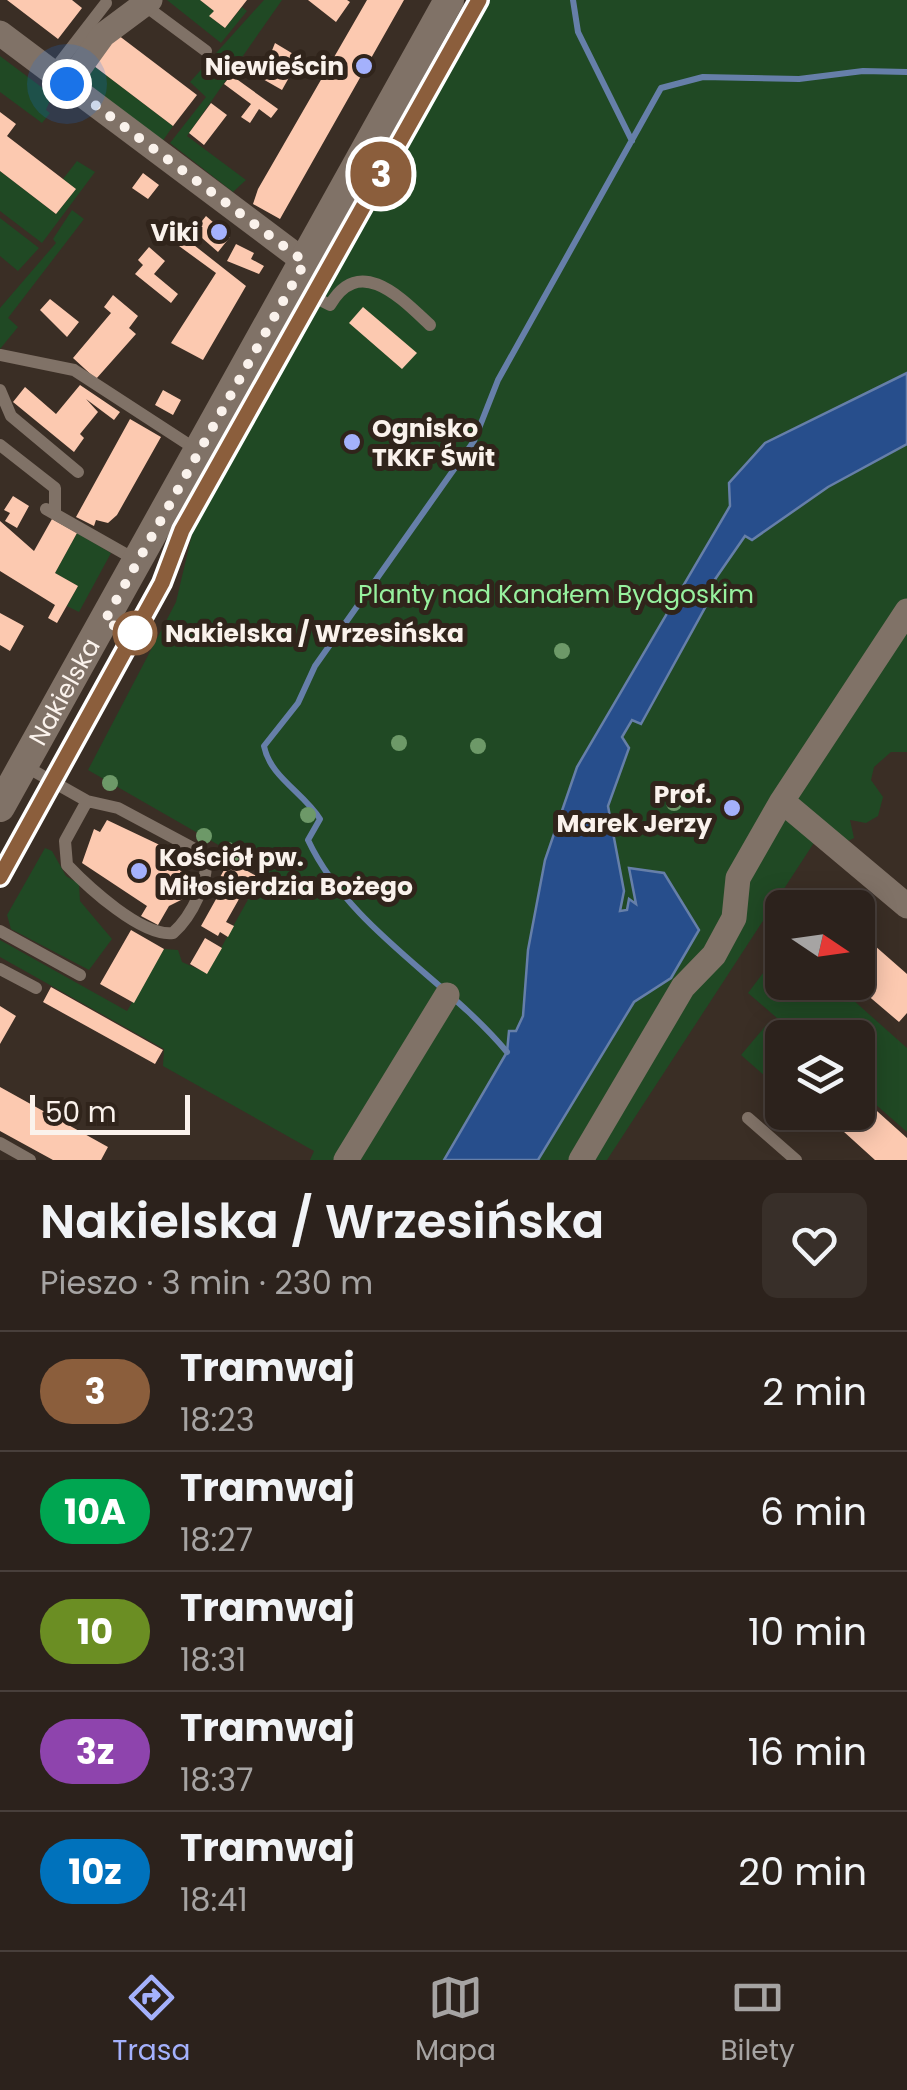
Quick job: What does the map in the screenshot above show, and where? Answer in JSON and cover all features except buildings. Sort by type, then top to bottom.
[{"type":"main road","name":"Nakielska","points":[[0,807],[450,0]]},
{"type":"street","points":[[60,79],[103,35],[147,2]]},
{"type":"street","points":[[0,33],[298,274]]},
{"type":"street","points":[[580,1160],[683,986],[714,955],[734,918],[738,878],[782,801],[907,611]]},
{"type":"street","points":[[782,801],[907,906]]},
{"type":"street","points":[[346,1160],[447,994]]},
{"type":"lane","points":[[147,2],[206,51]]},
{"type":"lane","points":[[60,79],[106,3]]},
{"type":"lane","points":[[298,274],[330,305],[337,294],[363,282],[379,282],[430,325]]},
{"type":"lane","points":[[0,355],[74,370],[200,451]]},
{"type":"lane","points":[[0,390],[10,416],[78,472]]},
{"type":"lane","points":[[0,446],[55,488],[51,511],[138,561]]},
{"type":"lane","points":[[25,766],[87,801],[118,808],[204,854],[208,865],[202,886],[173,934],[164,934],[128,916],[67,865],[65,841],[87,801]]},
{"type":"lane","points":[[0,932],[80,975]]},
{"type":"lane","points":[[0,968],[36,988]]},
{"type":"lane","points":[[748,1118],[796,1160]]},
{"type":"lane","points":[[0,1143],[30,1160]]},
{"type":"green space","points":[[167,0],[200,0],[214,11],[210,17],[225,28],[242,7],[247,11],[221,43]]},
{"type":"green space","points":[[264,0],[282,0],[187,136],[246,180],[233,192],[170,143],[206,97],[190,82]]},
{"type":"green space","name":"Planty nad Kanałem Bydgoskim","points":[[487,0],[907,0],[907,752],[891,752],[874,767],[871,780],[883,797],[878,816],[866,823],[850,820],[854,838],[838,846],[821,832],[783,890],[765,890],[765,918],[607,1160],[310,1160],[314,1151],[163,1066],[164,1049],[0,957],[0,940],[127,1011],[164,949],[178,950],[182,962],[207,973],[264,871],[88,770],[176,602],[197,513],[212,497],[385,178],[382,176],[396,144],[414,128]]},
{"type":"green space","points":[[0,56],[52,95],[46,110],[50,113],[42,123],[0,92]]},
{"type":"green space","points":[[94,66],[173,126],[162,142],[83,80]]},
{"type":"green space","points":[[77,161],[95,172],[42,243],[0,211],[0,171],[56,214],[76,189],[63,179]]},
{"type":"green space","points":[[72,210],[84,219],[8,318],[18,327],[0,349],[0,308],[56,243],[53,239]]},
{"type":"green space","points":[[0,218],[39,248],[18,271],[0,256]]},
{"type":"green space","points":[[77,533],[111,553],[79,612],[67,606],[78,586],[55,573]]},
{"type":"green space","points":[[45,848],[52,851],[66,876],[79,884],[80,901],[112,939],[89,970],[11,929],[7,915]]},
{"type":"green space","points":[[765,970],[765,1000],[853,1000],[907,1048],[907,1132],[875,1104],[875,1020],[779,1020],[748,993]]},
{"type":"green space","points":[[765,1027],[765,1076],[741,1055]]},
{"type":"water","points":[[907,373],[907,444],[828,487],[752,540],[745,536],[709,588],[707,604],[641,724],[632,720],[622,737],[629,748],[608,806],[624,891],[620,911],[627,910],[629,899],[636,904],[629,868],[664,873],[699,930],[671,978],[634,1002],[538,1160],[444,1160],[507,1052],[509,1031],[516,1031],[523,1016],[528,950],[545,860],[577,767],[730,506],[729,483],[765,443]]},
{"type":"waterway","points":[[573,0],[578,32],[632,141]]},
{"type":"waterway","points":[[507,1052],[348,900],[308,840],[320,819],[273,767],[264,746],[298,703],[315,666],[474,441],[498,380],[661,88],[703,77],[799,79],[863,71],[907,72]]},
{"type":"tram line","points":[[0,859],[479,0]]},
{"type":"tram line","name":"3","points":[[0,877],[162,583],[182,530],[479,0]]},
{"type":"place","name":"Niewieścin","points":[[364,66]]},
{"type":"place","name":"Viki","points":[[219,232]]},
{"type":"place","name":"Ognisko TKKF Świt","points":[[352,442]]},
{"type":"place","name":"Nakielska / Wrzesińska","points":[[135,633]]},
{"type":"place","name":"Prof. Marek Jerzy","points":[[732,808]]},
{"type":"place","name":"Kościół pw. Miłosierdzia Bożego","points":[[139,871]]},
{"type":"route","points":[[67,84],[305,262],[104,622],[135,633]]}]
